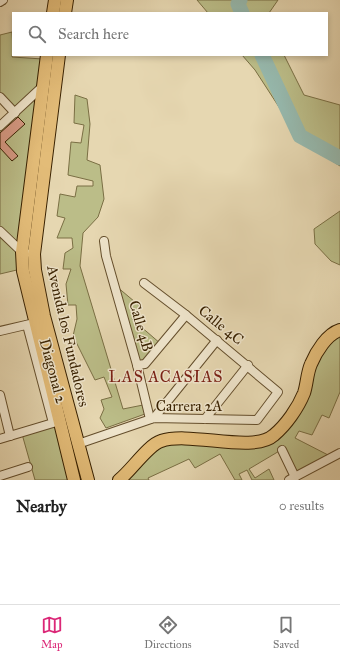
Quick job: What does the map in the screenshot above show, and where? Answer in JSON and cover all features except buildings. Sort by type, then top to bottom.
[{"type":"main road","points":[[53,12],[55,0]]},
{"type":"main road","points":[[65,12],[67,0]]},
{"type":"main road","name":"Avenida los Fundadores","points":[[47,56],[22,252],[23,271],[32,324],[74,480]]},
{"type":"main road","name":"Avenida los Fundadores","points":[[59,56],[34,254],[35,270],[44,316],[88,480]]},
{"type":"main road","points":[[119,480],[126,475],[143,454],[159,441],[176,438],[240,443],[266,440],[273,436],[288,422],[303,394],[311,364],[324,342],[336,331],[340,330]]},
{"type":"street","points":[[0,126],[42,87]]},
{"type":"street","points":[[0,97],[15,113]]},
{"type":"street","points":[[0,231],[22,252],[34,254]]},
{"type":"street","name":"Calle 4B","points":[[104,241],[106,256],[152,419]]},
{"type":"street","name":"Calle 4C","points":[[144,283],[217,340],[278,392],[256,420]]},
{"type":"street","points":[[137,365],[145,364],[186,315]]},
{"type":"street","points":[[0,332],[32,324]]},
{"type":"street","name":"Diagonal 2","points":[[10,436],[53,423],[32,324]]},
{"type":"street","points":[[152,419],[217,340]]},
{"type":"street","points":[[205,419],[248,366]]},
{"type":"street","points":[[0,395],[10,436],[0,439]]},
{"type":"street","name":"Carrera 2A","points":[[78,444],[152,419],[256,420]]},
{"type":"street","points":[[282,450],[292,478],[340,453]]},
{"type":"street","points":[[0,476],[28,467]]},
{"type":"green space","points":[[197,0],[278,0],[270,12],[207,12]]},
{"type":"green space","points":[[12,32],[12,57],[43,59],[40,86],[15,109],[0,93],[0,35]]},
{"type":"green space","points":[[243,56],[284,56],[304,95],[340,105],[340,166],[301,141],[255,70]]},
{"type":"green space","points":[[37,95],[20,240],[14,242],[0,227],[0,128]]},
{"type":"green space","points":[[75,95],[87,99],[90,124],[87,160],[100,165],[104,199],[98,217],[83,233],[80,266],[123,409],[143,405],[145,414],[106,428],[100,418],[104,409],[101,400],[112,397],[104,377],[95,380],[73,336],[77,319],[76,305],[68,305],[66,284],[71,269],[63,269],[65,253],[73,248],[72,238],[57,238],[65,218],[57,216],[60,194],[75,197],[77,186],[93,186],[93,181],[68,175],[71,142],[81,143],[84,125],[74,123]]},
{"type":"green space","points":[[340,211],[340,265],[331,261],[315,244],[314,229]]},
{"type":"green space","points":[[0,235],[19,253],[21,269],[0,274]]},
{"type":"green space","points":[[116,286],[141,307],[132,319],[161,344],[145,362],[138,364]]},
{"type":"green space","points":[[340,332],[340,392],[329,418],[322,415],[312,435],[299,431],[295,438],[330,456],[295,476],[281,450],[249,469],[255,478],[269,469],[274,480],[252,480],[247,470],[239,474],[242,480],[235,480],[220,454],[195,468],[189,459],[148,478],[149,480],[125,480],[160,443],[275,437],[313,365],[326,344]]},
{"type":"green space","points":[[57,425],[70,480],[35,480],[22,434]]},
{"type":"waterway","points":[[240,0],[238,4],[242,12]]},
{"type":"waterway","points":[[262,56],[300,136],[340,158]]},
{"type":"district","name":"LAS ACASIAS","points":[[166,376]]}]
